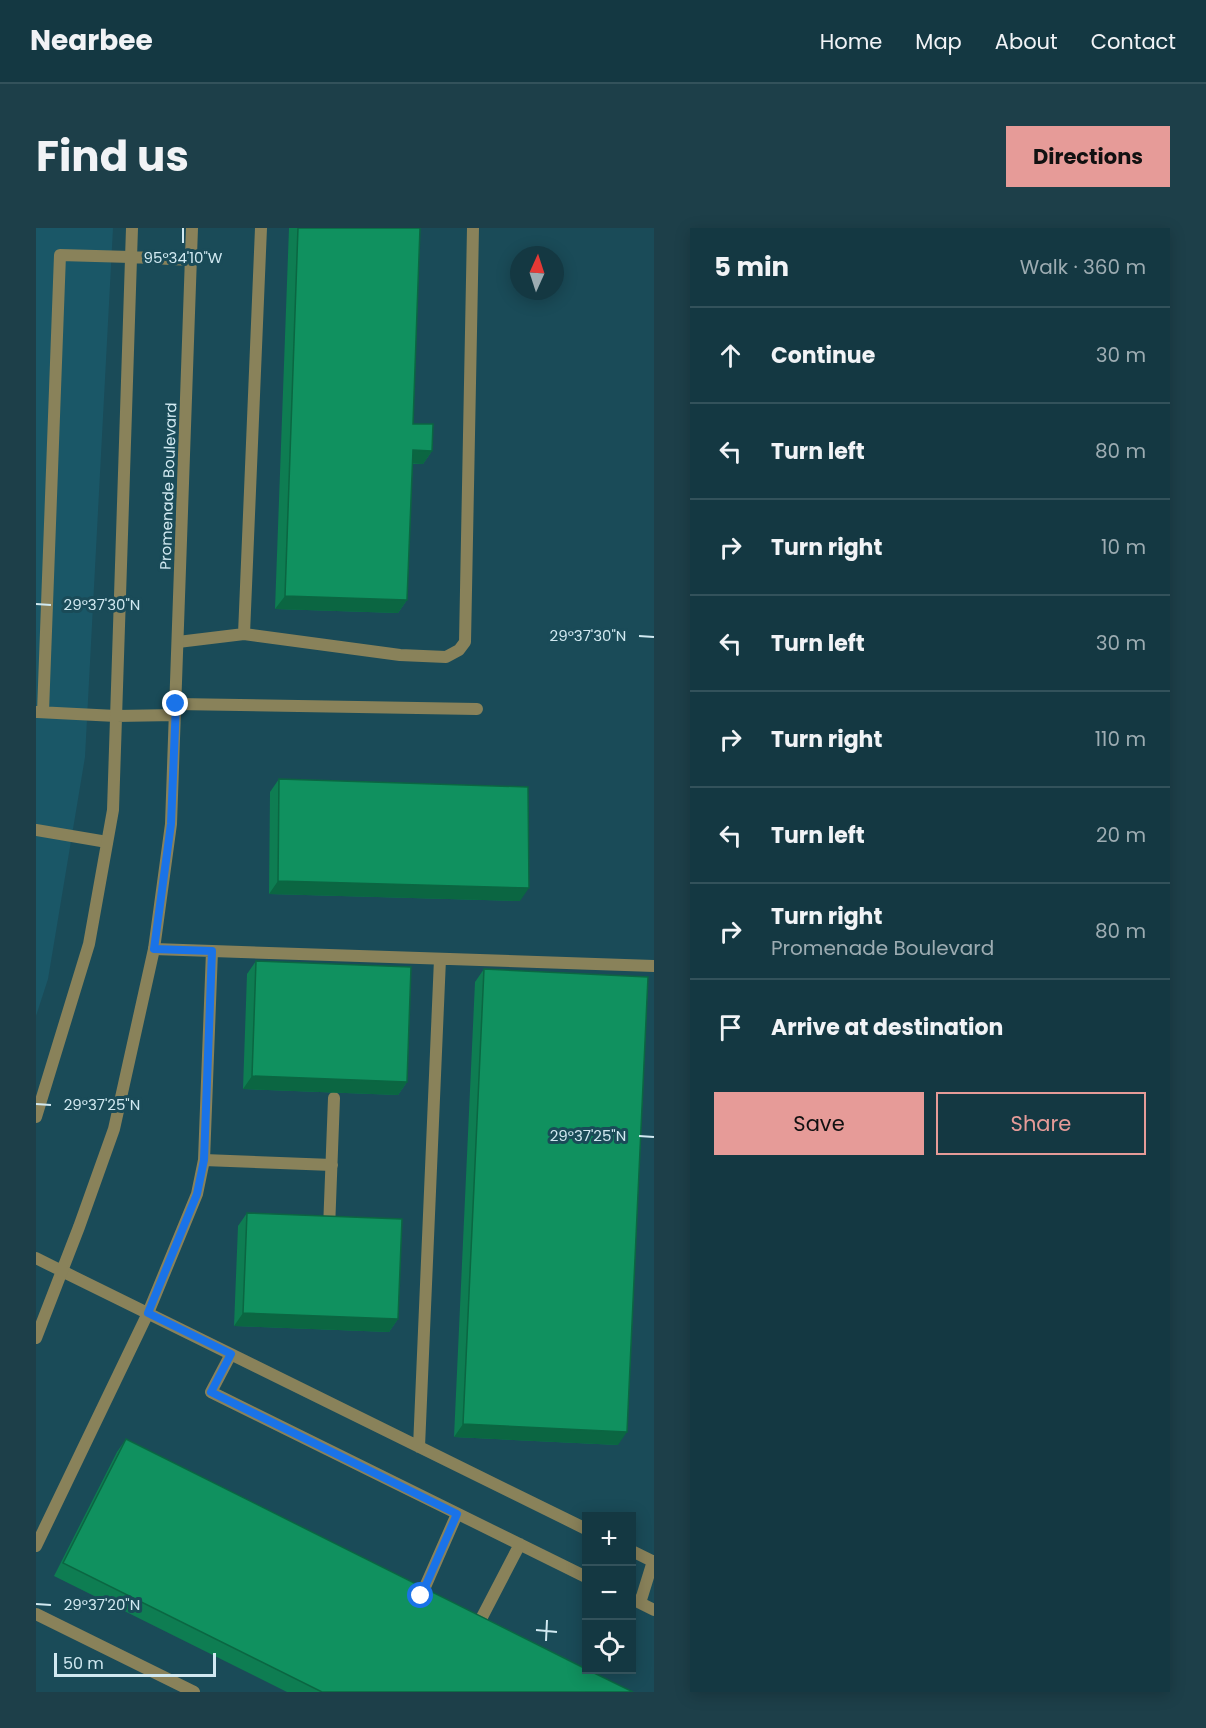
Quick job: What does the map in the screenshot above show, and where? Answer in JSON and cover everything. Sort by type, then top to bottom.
[{"type":"street","points":[[36,1117],[89,944],[113,810],[132,228]]},
{"type":"street","name":"Promenade Boulevard","points":[[36,1338],[114,1129],[154,949],[171,824],[192,228]]},
{"type":"street","points":[[244,633],[261,228]]},
{"type":"street","points":[[178,642],[244,633],[400,655],[446,657],[459,650],[465,642],[473,228]]},
{"type":"street","points":[[191,260],[60,255],[40,712],[116,716],[175,709],[477,710]]},
{"type":"street","points":[[36,830],[107,842]]},
{"type":"street","points":[[154,949],[654,966]]},
{"type":"street","points":[[36,1546],[148,1313],[197,1194],[204,1160],[212,951]]},
{"type":"street","points":[[419,1447],[440,959]]},
{"type":"street","points":[[329,1229],[334,1098]]},
{"type":"street","points":[[204,1160],[332,1165]]},
{"type":"street","points":[[36,1258],[582,1527]]},
{"type":"street","points":[[231,1354],[211,1392],[582,1575]]},
{"type":"street","points":[[421,1596],[457,1514]]},
{"type":"street","points":[[480,1622],[520,1544]]},
{"type":"street","points":[[636,1553],[653,1562],[636,1601],[654,1610]]},
{"type":"street","points":[[36,1614],[194,1692]]},
{"type":"shaded area","points":[[36,228],[113,228],[85,757],[48,979],[36,1016]]},
{"type":"building","points":[[298,228],[420,228],[413,424],[433,424],[432,451],[413,450],[407,600],[285,596]]},
{"type":"building","points":[[279,779],[528,787],[529,888],[278,881]]},
{"type":"building","points":[[256,961],[411,967],[407,1082],[252,1076]]},
{"type":"building","points":[[484,969],[648,977],[627,1432],[463,1424]]},
{"type":"building","points":[[247,1213],[402,1219],[398,1319],[243,1313]]},
{"type":"building","points":[[126,1439],[582,1667],[582,1674],[596,1674],[633,1692],[322,1692],[63,1563]]},
{"type":"route","points":[[176,704],[171,824],[154,949],[212,951],[204,1160],[197,1194],[148,1313],[231,1354],[211,1392],[457,1514],[421,1596]]}]
